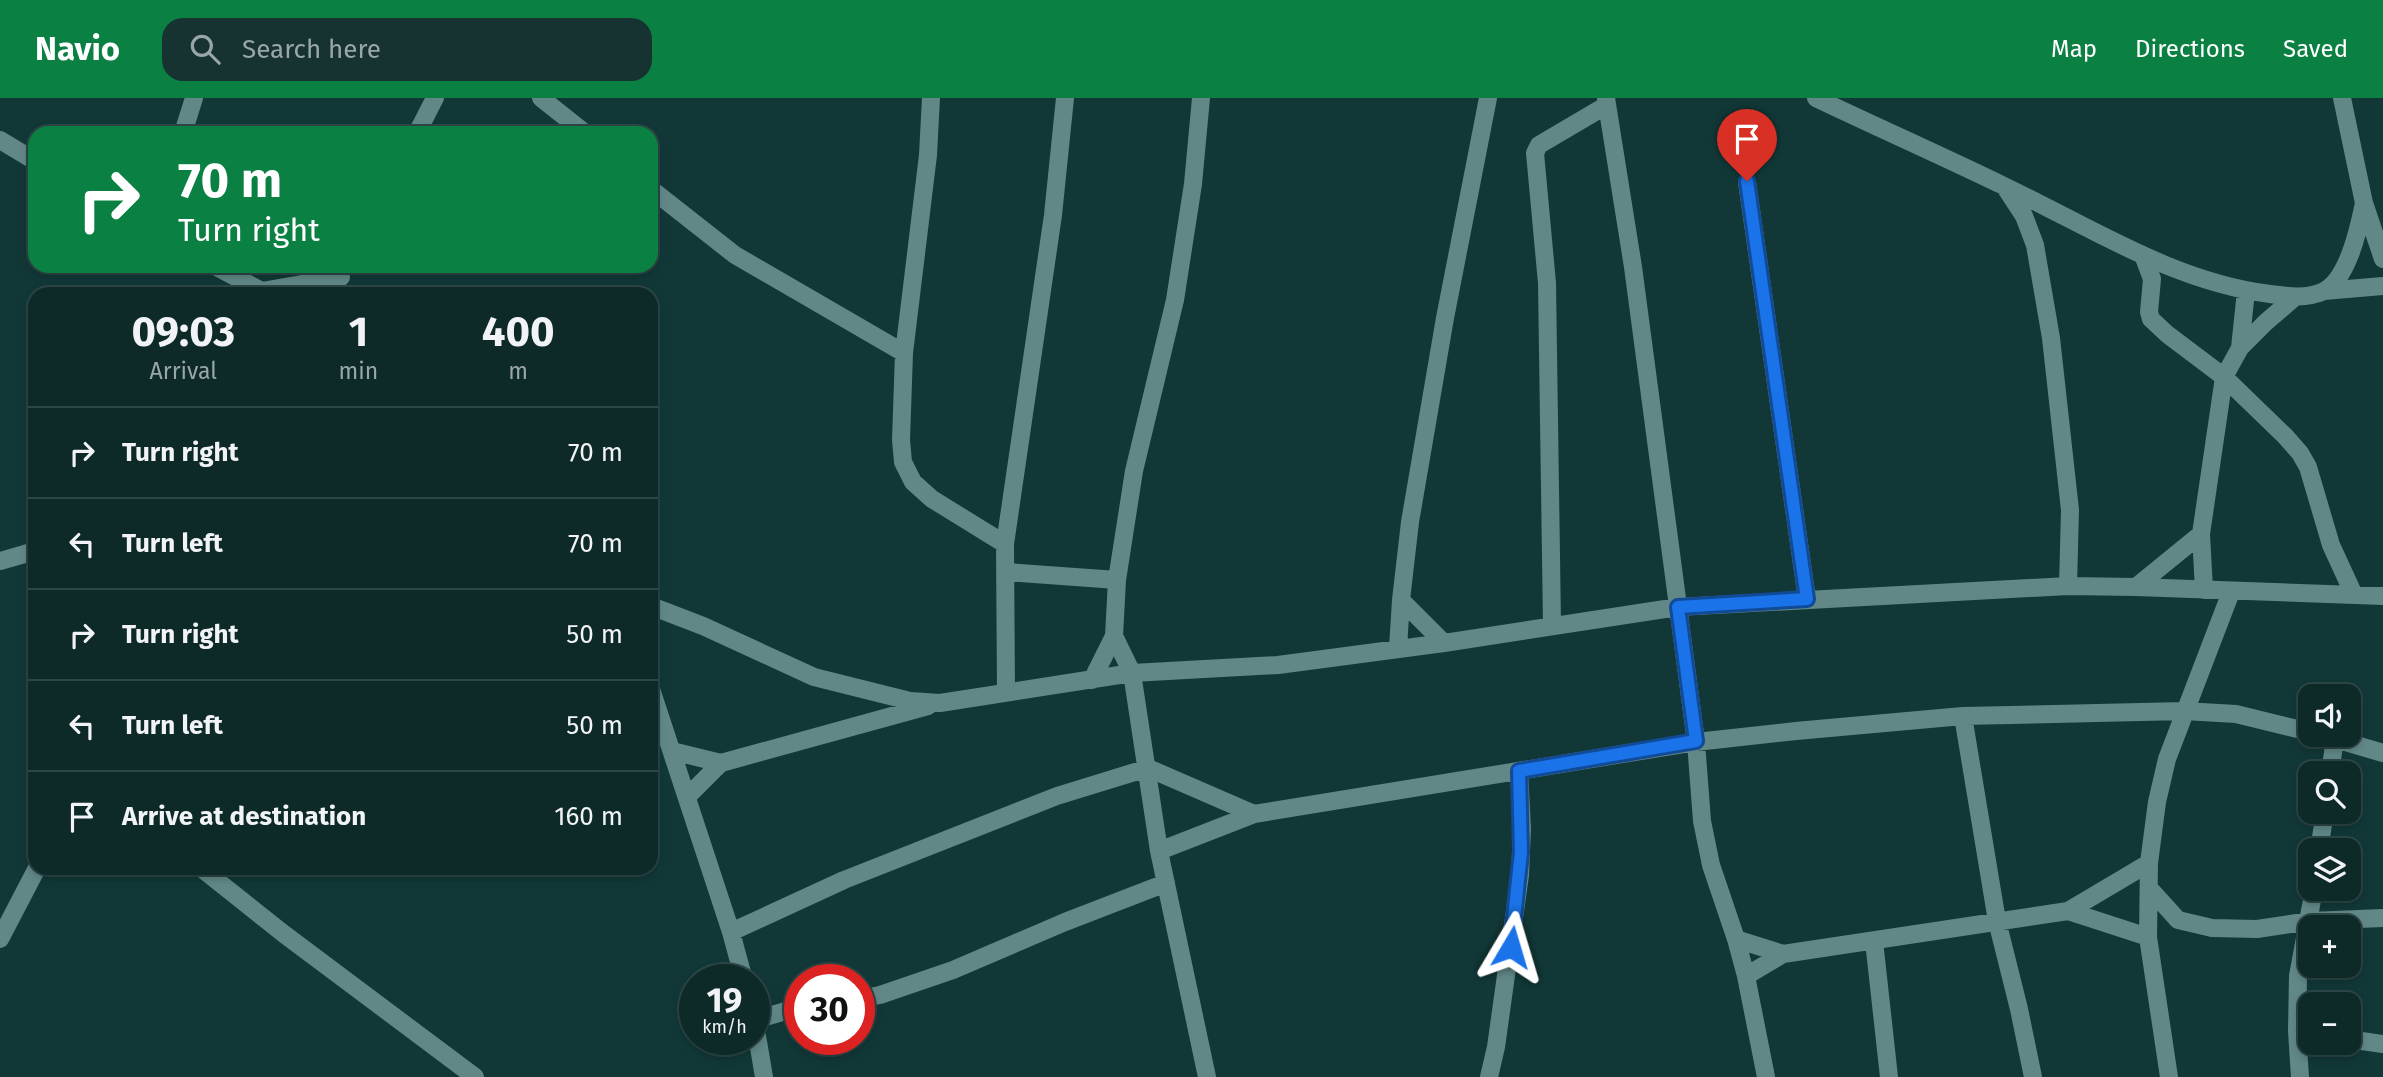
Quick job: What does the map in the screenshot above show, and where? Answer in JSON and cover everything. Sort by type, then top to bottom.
[{"type":"street","points":[[185,126],[194,98]]},
{"type":"street","points":[[420,126],[435,98]]},
{"type":"street","points":[[541,98],[575,126]]},
{"type":"street","points":[[931,98],[928,155],[904,353],[901,440],[903,462],[913,482],[932,499],[1005,544]]},
{"type":"street","points":[[1006,692],[1005,544],[1053,215],[1065,98]]},
{"type":"street","points":[[1092,680],[1114,636],[1117,580],[1134,471],[1175,300],[1193,184],[1201,98]]},
{"type":"street","points":[[1398,648],[1410,522],[1445,318],[1488,98]]},
{"type":"street","points":[[1816,98],[2143,255],[2202,279],[2246,291],[2295,297],[2324,291],[2383,286]]},
{"type":"street","points":[[2342,98],[2364,203],[2383,258]]},
{"type":"street","points":[[1552,625],[1547,283],[1535,153],[1539,145],[1607,101],[1633,267],[1696,741],[1702,821],[1711,865],[1736,939],[1766,1077]]},
{"type":"street","points":[[0,140],[28,157]]},
{"type":"street","points":[[1747,181],[1807,599]]},
{"type":"street","points":[[2004,186],[2024,216],[2035,244],[2051,338],[2070,510],[2068,586]]},
{"type":"street","points":[[658,194],[735,255],[904,353]]},
{"type":"street","points":[[2324,291],[2337,277],[2351,252],[2358,236],[2364,203]]},
{"type":"street","points":[[2143,255],[2152,279],[2149,312],[2151,319],[2224,377],[2300,453],[2308,467],[2332,545],[2354,595]]},
{"type":"street","points":[[228,273],[254,287]]},
{"type":"street","points":[[297,287],[340,279]]},
{"type":"street","points":[[2240,348],[2246,291]]},
{"type":"street","points":[[2204,590],[2201,534],[2224,377],[2240,348],[2266,321],[2295,297]]},
{"type":"street","points":[[2136,587],[2201,534]]},
{"type":"street","points":[[0,561],[28,553]]},
{"type":"street","points":[[1006,572],[1117,580]]},
{"type":"street","points":[[672,751],[721,763],[940,703],[1006,692],[1132,673],[1278,665],[1678,607],[2068,586],[2383,596]]},
{"type":"street","points":[[2169,1077],[2148,934],[2150,863],[2157,802],[2167,759],[2231,592]]},
{"type":"street","points":[[1401,600],[1444,643]]},
{"type":"street","points":[[658,609],[704,626],[814,677],[910,701],[940,703]]},
{"type":"street","points":[[1114,636],[1132,673],[1159,851],[1207,1077]]},
{"type":"street","points":[[658,710],[740,964]]},
{"type":"street","points":[[1159,851],[1254,814],[1696,741],[1963,716],[2184,711],[2236,714],[2298,729]]},
{"type":"street","points":[[1963,716],[1997,921],[2020,1009],[2033,1077]]},
{"type":"street","points":[[2361,746],[2383,753]]},
{"type":"street","points":[[687,797],[721,763]]},
{"type":"street","points":[[731,932],[844,880],[1057,796],[1147,768],[1254,814]]},
{"type":"street","points":[[1489,1077],[1520,875],[1522,829],[1519,771]]},
{"type":"street","points":[[1745,976],[1783,954],[2068,911],[2150,863]]},
{"type":"street","points":[[0,939],[33,875]]},
{"type":"street","points":[[210,875],[475,1077]]},
{"type":"street","points":[[875,996],[953,970],[1166,883]]},
{"type":"street","points":[[2149,888],[2178,920],[2213,929],[2257,929],[2298,923]]},
{"type":"street","points":[[2068,911],[2148,934],[2178,920]]},
{"type":"street","points":[[2361,915],[2382,913]]},
{"type":"street","points":[[1736,939],[1783,954]]},
{"type":"street","points":[[1874,941],[1889,1077]]},
{"type":"street","points":[[2361,1041],[2383,1044]]},
{"type":"street","points":[[760,1055],[764,1077]]},
{"type":"street","points":[[2300,1077],[2301,1055]]},
{"type":"route","points":[[1511,947],[1520,875],[1522,829],[1519,771],[1696,741],[1678,607],[1807,599],[1747,181]]}]
